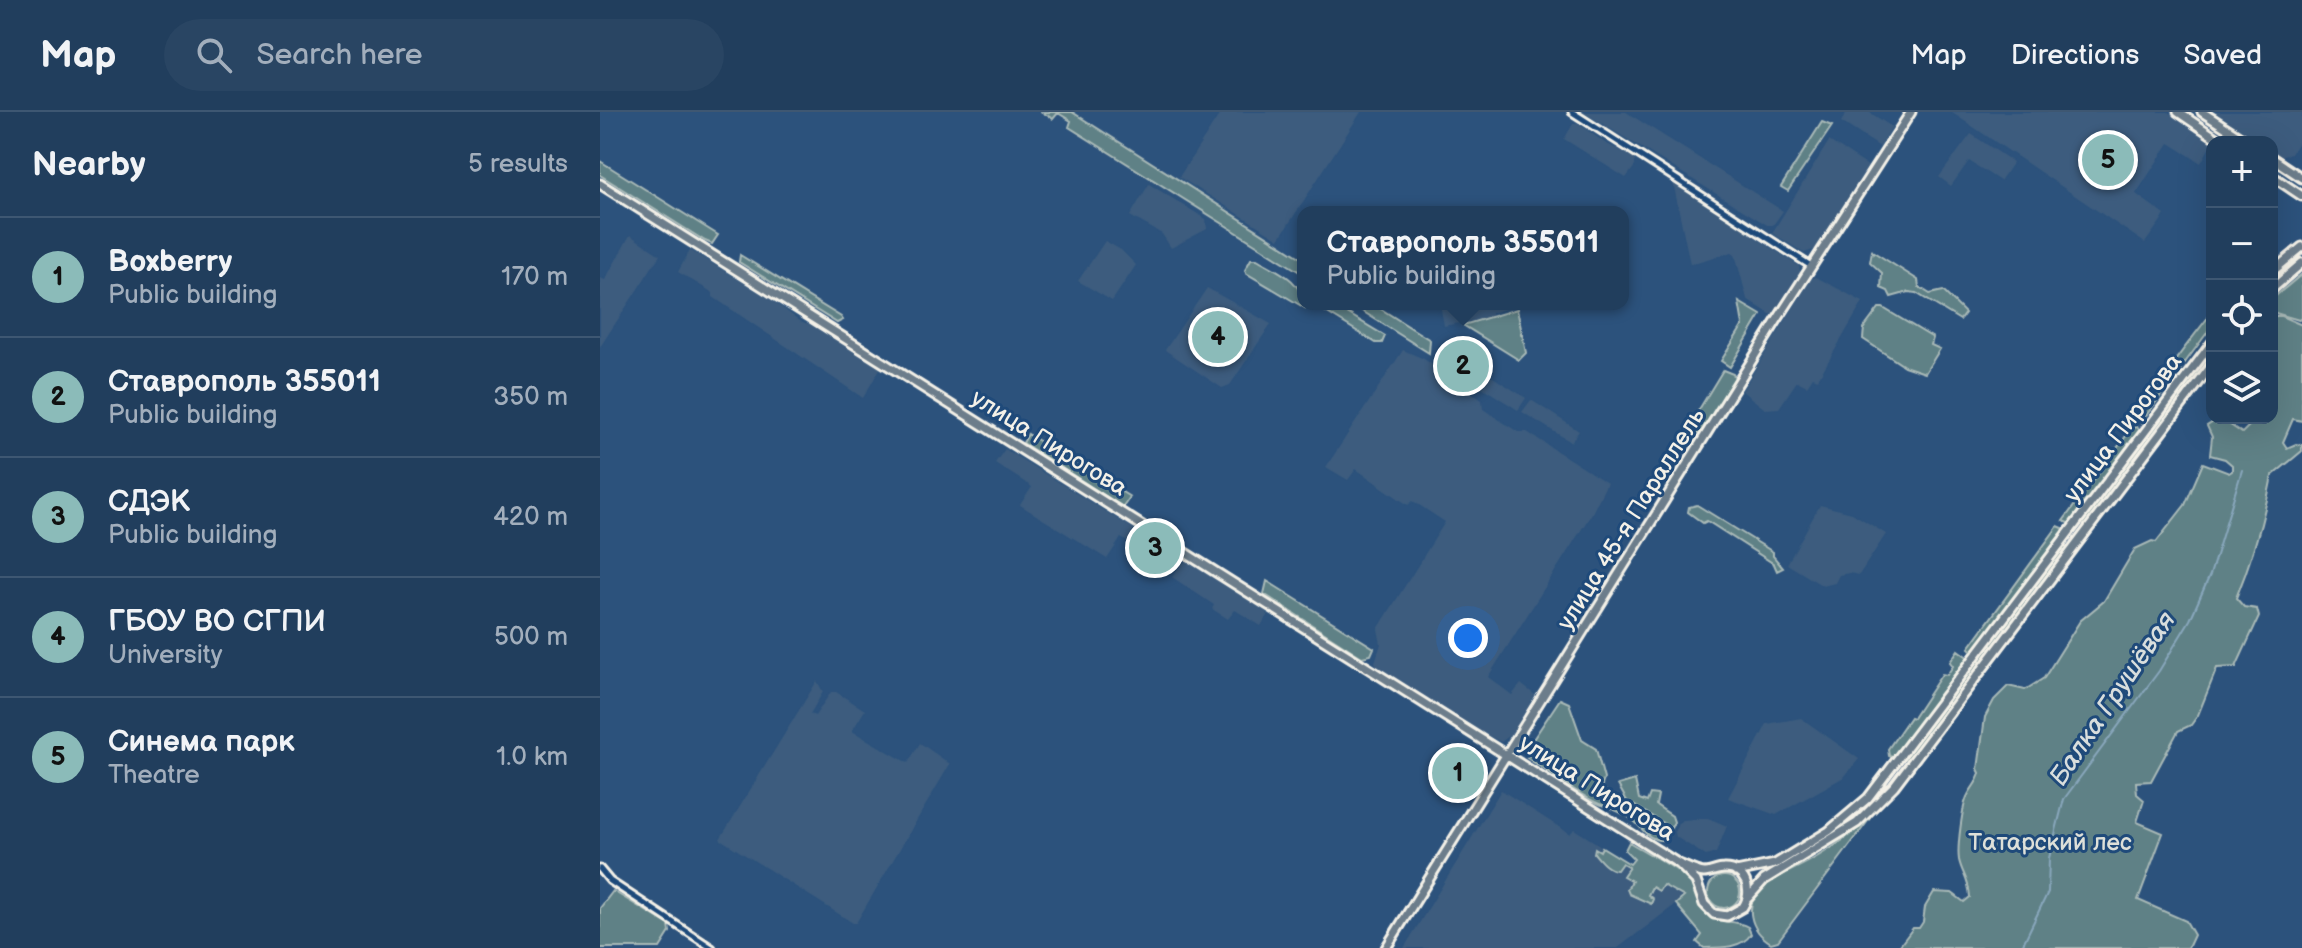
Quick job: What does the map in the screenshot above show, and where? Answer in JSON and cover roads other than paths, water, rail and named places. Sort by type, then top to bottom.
[{"type":"main road","name":"улица 45-я Параллель","points":[[1386,948],[1811,266],[1911,112]]},
{"type":"main road","points":[[2178,112],[2213,136]]},
{"type":"main road","points":[[2202,112],[2239,136]]},
{"type":"main road","points":[[2278,162],[2302,178]]},
{"type":"main road","points":[[2278,180],[2302,196]]},
{"type":"main road","name":"улица Пирогова","points":[[600,184],[1679,864],[1696,881],[1704,904],[1714,914],[1727,916],[1739,912],[1764,880],[1857,823],[1894,786],[2206,373]]},
{"type":"main road","points":[[2278,267],[2302,247]]},
{"type":"main road","points":[[2278,284],[2302,263]]},
{"type":"main road","name":"улица Пирогова","points":[[1679,864],[1702,872],[1725,869],[1736,872],[1775,864],[1829,831],[1868,798],[2206,351]]},
{"type":"main road","points":[[1701,897],[1703,883],[1713,872]]},
{"type":"main road","points":[[1736,872],[1747,885],[1748,898]]},
{"type":"street","points":[[1572,112],[1811,266]]},
{"type":"street","points":[[600,869],[610,881],[712,948]]},
{"type":"waterway","name":"Балка Грушёвая","points":[[2021,948],[2048,892],[2049,858],[2064,799],[2159,671],[2190,620],[2210,575],[2242,470]]},
{"type":"place","name":"Синема парк","points":[[2108,160]]},
{"type":"place","name":"ГБОУ ВО СГПИ","points":[[1218,337]]},
{"type":"place","name":"Ставрополь 355011","points":[[1463,366]]},
{"type":"place","name":"СДЭК","points":[[1155,548]]},
{"type":"place","name":"Boxberry","points":[[1458,773]]},
{"type":"park label","name":"Татарский лес","points":[[2050,842]]}]
